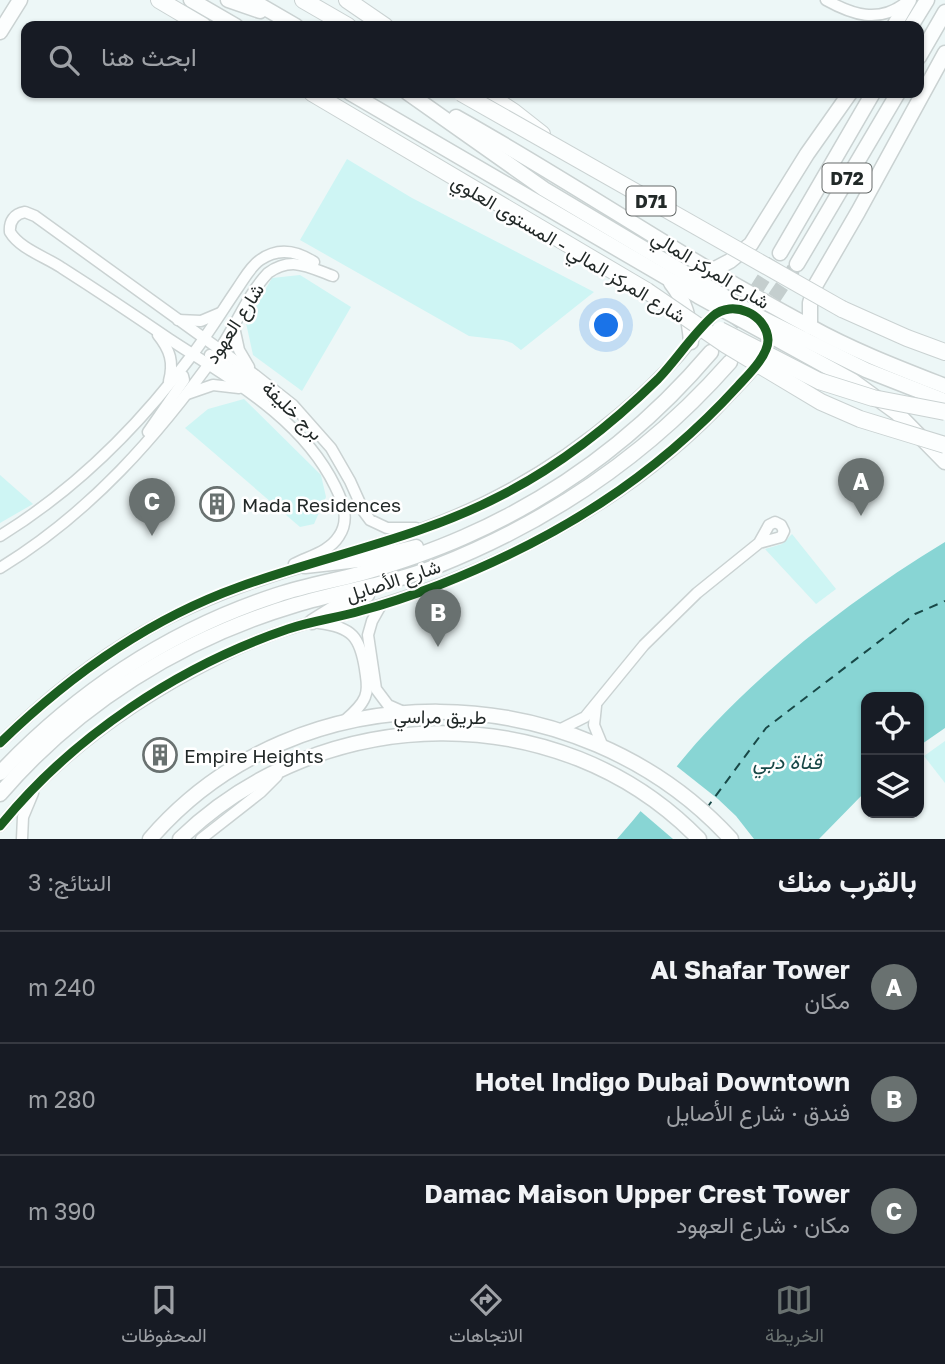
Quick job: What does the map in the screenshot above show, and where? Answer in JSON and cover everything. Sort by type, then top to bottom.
[{"type":"highway","points":[[159,0],[195,21]]},
{"type":"highway","points":[[303,0],[339,21]]},
{"type":"highway","points":[[347,0],[378,21]]},
{"type":"highway","name":"شارع المركز المالي - المستوى العلوي","points":[[320,98],[647,291],[726,345],[821,402],[860,419],[945,445]]},
{"type":"highway","name":"D71","points":[[470,98],[842,309],[893,332]]},
{"type":"highway","points":[[493,98],[514,112],[554,146]]},
{"type":"highway","points":[[647,291],[819,381],[873,398],[945,412]]},
{"type":"highway","points":[[893,332],[945,342]]},
{"type":"highway","points":[[893,332],[945,352]]},
{"type":"main road","points":[[0,32],[20,0]]},
{"type":"main road","points":[[191,0],[227,21]]},
{"type":"main road","points":[[228,0],[275,14]]},
{"type":"main road","points":[[251,0],[287,21]]},
{"type":"main road","points":[[897,21],[909,0]]},
{"type":"main road","points":[[914,21],[926,0]]},
{"type":"main road","points":[[924,48],[945,12]]},
{"type":"main road","points":[[924,91],[945,53]]},
{"type":"main road","name":"شارع المركز المالي","points":[[359,98],[722,310],[777,334],[868,391],[897,413],[945,462]]},
{"type":"main road","points":[[417,98],[544,189],[752,313],[777,334],[945,401]]},
{"type":"main road","name":"شارع المركز المالي","points":[[419,98],[538,165],[711,271],[810,327],[877,359],[945,386]]},
{"type":"main road","points":[[711,271],[738,256],[757,237],[807,154],[846,98]]},
{"type":"main road","name":"D72","points":[[780,253],[870,98]]},
{"type":"main road","name":"D72","points":[[797,264],[895,98]]},
{"type":"main road","points":[[810,327],[810,303],[815,286],[920,98]]},
{"type":"main road","points":[[668,279],[682,296],[688,310],[691,342]]},
{"type":"main road","name":"شارع الأصايل","points":[[0,773],[45,729],[95,688],[138,659],[183,634],[230,612],[279,594],[372,570],[462,538],[531,503],[597,460],[657,410],[710,352]]},
{"type":"main road","name":"شارع الأصايل","points":[[0,794],[40,752],[75,721],[168,658],[270,613],[410,576],[469,553],[523,527],[599,481],[668,426],[730,362]]},
{"type":"main road","points":[[750,374],[785,366],[837,372]]},
{"type":"main road","points":[[305,566],[367,559],[442,540],[462,538]]},
{"type":"main road","points":[[312,622],[336,607],[410,576]]},
{"type":"main road","name":"طريق مراسي","points":[[150,839],[202,789],[239,764],[300,735],[343,722],[406,713],[509,718],[559,730],[606,748],[671,786],[703,811],[730,839]]},
{"type":"main road","name":"طريق مراسي","points":[[180,839],[227,799],[282,768],[314,754],[375,738],[411,733],[445,733],[524,743],[550,749],[600,768],[649,797],[699,839]]},
{"type":"street","points":[[826,0],[852,13],[874,16],[896,10],[909,0]]},
{"type":"street","points":[[838,7],[854,21]]},
{"type":"street","name":"برج خليفة","points":[[152,327],[17,240],[10,232],[14,216],[30,213],[204,339],[214,357],[255,375],[307,418],[341,464],[370,520],[387,528],[429,527]]},
{"type":"street","name":"شارع العهود","points":[[0,536],[43,507],[94,464],[144,416],[204,339],[252,267],[262,258],[287,251],[299,254],[333,276],[303,264],[293,263],[275,268],[261,280],[214,357],[131,462],[72,517],[0,568]]},
{"type":"street","points":[[722,310],[734,309],[752,313]]},
{"type":"street","name":"شارع الأصايل","points":[[0,743],[55,691],[132,637],[207,599],[274,575],[384,543],[429,527],[502,495],[559,460],[638,398],[712,317],[722,310]]},
{"type":"street","points":[[177,320],[201,321],[222,311]]},
{"type":"street","points":[[152,327],[192,354],[214,357],[307,418]]},
{"type":"street","points":[[152,327],[167,346],[171,359],[167,387]]},
{"type":"street","points":[[234,327],[239,350],[255,375]]},
{"type":"street","name":"شارع الأصايل","points":[[0,826],[38,785],[94,734],[156,692],[237,649],[312,622],[381,605],[479,568],[541,538],[601,503],[678,448],[750,374],[777,334]]},
{"type":"street","points":[[214,357],[244,390],[289,425],[313,451],[331,478],[344,507],[343,528],[331,546],[274,575]]},
{"type":"street","points":[[131,462],[139,445],[184,380],[183,376],[176,375]]},
{"type":"street","points":[[184,395],[213,385],[229,385],[244,390]]},
{"type":"street","points":[[559,730],[577,723],[661,627],[696,593],[759,543]]},
{"type":"street","points":[[381,605],[368,635],[376,689],[388,705],[406,713]]},
{"type":"street","points":[[312,622],[348,631],[362,653],[367,692],[361,704],[343,722]]},
{"type":"street","points":[[598,702],[594,725],[606,748]]},
{"type":"street","points":[[201,839],[268,787],[282,768]]},
{"type":"street","points":[[22,839],[23,817],[38,785]]},
{"type":"shaded area","points":[[347,159],[412,198],[594,292],[521,350],[503,340],[469,336],[300,240]]},
{"type":"shaded area","points":[[300,275],[351,307],[302,391],[253,355],[246,323],[272,278]]},
{"type":"shaded area","points":[[244,399],[321,475],[326,497],[314,524],[300,527],[185,428],[208,409]]},
{"type":"shaded area","points":[[0,475],[33,504],[0,523]]},
{"type":"shaded area","points":[[792,534],[836,589],[816,604],[765,549],[782,544]]},
{"type":"shaded area","points":[[945,741],[945,783],[924,756]]},
{"type":"water","name":"قناة دبي","points":[[945,542],[945,728],[924,743],[924,692],[861,692],[861,796],[819,839],[617,839],[701,738],[740,698],[795,649],[883,582]]},
{"type":"pier","points":[[675,765],[718,799],[754,839],[673,839],[638,809]]},
{"type":"ferry route","points":[[706,809],[766,728],[915,614],[945,601]]},
{"type":"tunnel","points":[[719,341],[780,253]]},
{"type":"tunnel","points":[[739,350],[797,264]]},
{"type":"cycle path","points":[[0,743],[82,672],[141,633],[205,600],[438,523],[523,484],[584,443],[622,412],[658,379],[698,331],[721,311],[738,309],[755,316],[762,323],[768,340],[757,365],[706,419],[672,450],[600,503],[523,548],[439,585],[380,605],[288,629],[207,663],[168,684],[94,734],[60,762],[0,826]]},
{"type":"place","name":"Mada Residences","points":[[217,504]]},
{"type":"place","name":"Al Shafar Tower","points":[[861,516]]},
{"type":"place","name":"Damac Maison Upper Crest Tower","points":[[152,536]]},
{"type":"place","name":"Hotel Indigo Dubai Downtown","points":[[438,647]]},
{"type":"place","name":"Empire Heights","points":[[160,755]]}]
